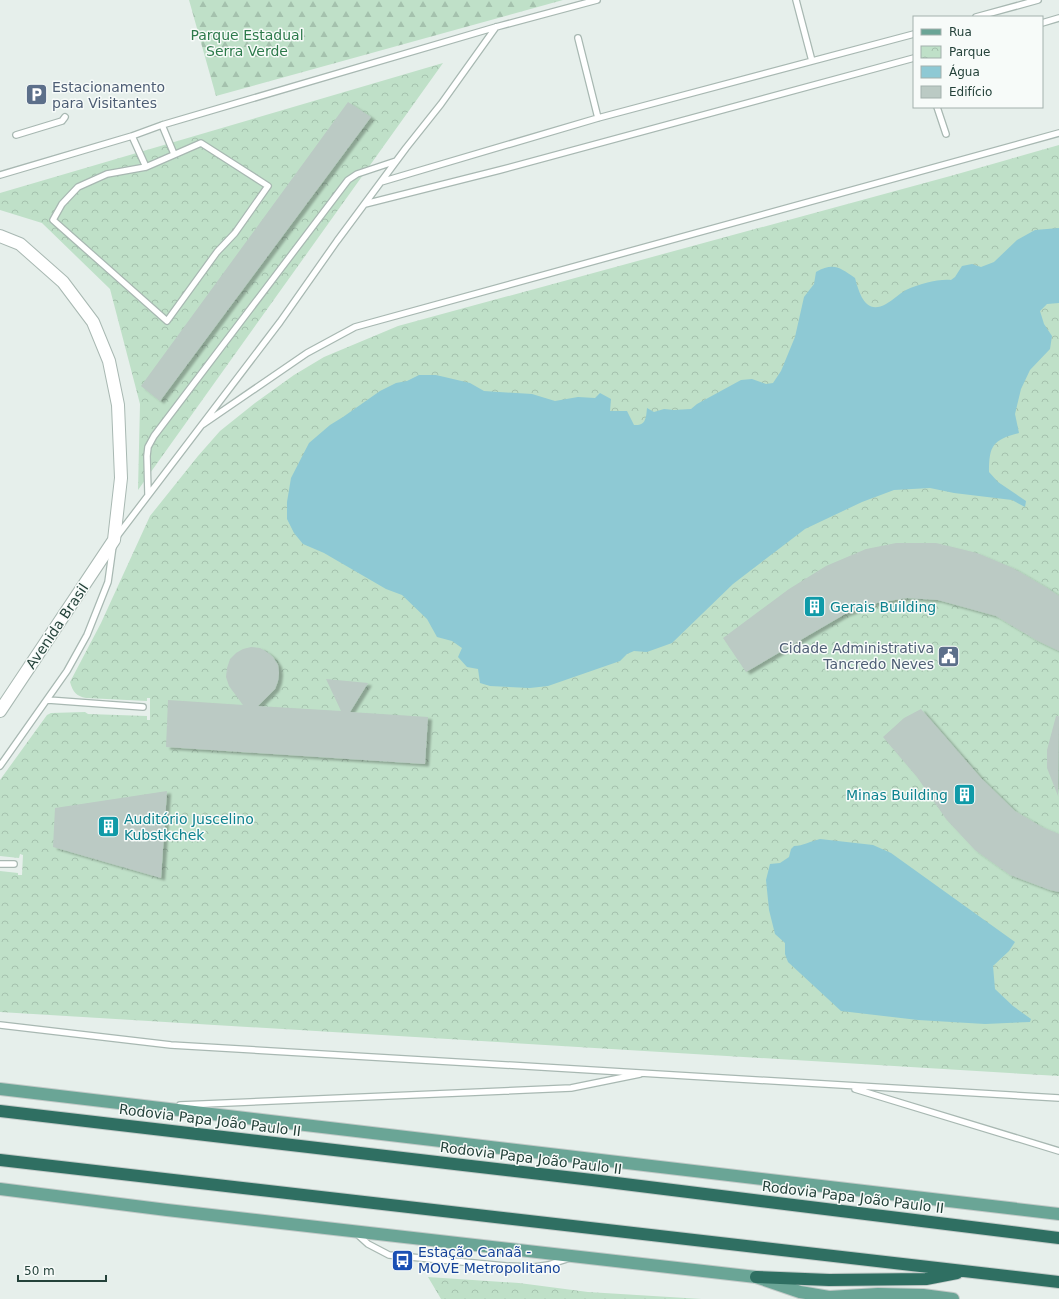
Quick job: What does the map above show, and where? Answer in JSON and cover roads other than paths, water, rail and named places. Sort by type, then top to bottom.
[{"type":"highway","name":"Rodovia Papa João Paulo II","points":[[0,1111],[599,1181],[1059,1238]]},
{"type":"highway","points":[[0,1160],[1059,1282]]},
{"type":"highway","points":[[756,1277],[829,1280],[926,1279],[970,1271]]},
{"type":"main road","points":[[0,1089],[1059,1214]]},
{"type":"main road","points":[[0,1189],[167,1210],[756,1277],[800,1292],[829,1297],[878,1294],[924,1295],[953,1299]]},
{"type":"street","points":[[0,236],[20,244],[64,282],[93,322],[109,361],[118,405],[120,478],[114,540]]},
{"type":"street","name":"Avenida Brasil","points":[[0,712],[114,540]]},
{"type":"lane","points":[[0,175],[132,136],[162,125],[496,26],[597,0]]},
{"type":"lane","points":[[796,0],[812,61]]},
{"type":"lane","points":[[979,16],[1025,2],[1038,0]]},
{"type":"lane","points":[[1043,23],[1059,18]]},
{"type":"lane","points":[[0,766],[48,700],[67,671],[87,635],[108,582],[114,540],[280,322],[336,240],[441,104],[496,26]]},
{"type":"lane","points":[[381,182],[598,118],[913,34]]},
{"type":"lane","points":[[578,38],[598,118]]},
{"type":"lane","points":[[365,204],[500,170],[913,58]]},
{"type":"lane","points":[[937,108],[946,134]]},
{"type":"lane","points":[[16,135],[62,121],[65,117]]},
{"type":"lane","points":[[162,125],[174,154]]},
{"type":"lane","points":[[202,425],[307,353],[355,327],[1059,133]]},
{"type":"lane","points":[[132,136],[146,167]]},
{"type":"lane","points":[[201,143],[268,186],[235,233],[217,252],[167,320],[53,220],[62,204],[78,187],[107,174],[146,167],[201,143]]},
{"type":"lane","points":[[148,494],[147,456],[148,447],[154,436],[348,180],[357,174],[396,161]]},
{"type":"lane","points":[[48,700],[143,707]]},
{"type":"lane","points":[[0,864],[14,864]]},
{"type":"lane","points":[[0,1025],[172,1045],[1059,1098]]},
{"type":"lane","points":[[152,1107],[571,1088],[648,1073]]},
{"type":"lane","points":[[847,1086],[1059,1151]]},
{"type":"lane","points":[[353,1230],[368,1244],[389,1255],[506,1266],[534,1267],[548,1265],[576,1256]]},
{"type":"water","points":[[1059,228],[1059,303],[1047,304],[1040,311],[1044,324],[1052,336],[1050,349],[1030,370],[1021,389],[1015,414],[1019,433],[1003,438],[994,445],[989,463],[989,472],[998,482],[1026,501],[1025,507],[1012,500],[954,493],[930,488],[894,490],[862,502],[805,529],[733,584],[672,643],[647,652],[634,651],[627,654],[620,661],[548,686],[530,688],[490,686],[480,683],[478,669],[467,667],[458,657],[462,648],[452,641],[437,637],[427,619],[402,595],[386,589],[324,553],[303,544],[294,533],[287,519],[287,502],[291,478],[309,443],[330,425],[380,391],[396,383],[407,381],[419,375],[436,375],[470,383],[484,391],[532,394],[555,401],[578,397],[595,398],[600,393],[611,399],[610,411],[627,411],[634,425],[638,425],[645,421],[647,408],[654,412],[664,409],[691,409],[697,404],[741,380],[752,379],[766,384],[773,383],[781,371],[795,337],[804,297],[814,284],[816,272],[822,269],[832,267],[841,269],[850,274],[855,278],[864,301],[873,307],[879,307],[911,288],[934,281],[951,280],[955,277],[962,266],[972,264],[981,267],[994,262],[1017,240],[1035,230]]},
{"type":"water","points":[[820,839],[873,845],[891,853],[1015,942],[1009,951],[993,966],[995,989],[1013,1006],[1031,1019],[1030,1022],[985,1024],[918,1020],[841,1011],[788,962],[785,954],[785,943],[775,934],[769,910],[766,880],[770,864],[780,863],[789,857],[791,849],[794,846]]},
{"type":"place","name":"Estacionamento para Visitantes","points":[[36,95]]},
{"type":"place","name":"Gerais Building","points":[[814,607]]},
{"type":"place","name":"Cidade Administrativa Tancredo Neves","points":[[949,656]]},
{"type":"place","name":"Minas Building","points":[[964,795]]},
{"type":"place","name":"Auditório Juscelino Kubstkchek","points":[[109,827]]},
{"type":"place","name":"Estação Canaã - MOVE Metropolitano","points":[[403,1260]]},
{"type":"park label","name":"Parque Estadual Serra Verde","points":[[247,44]]}]
